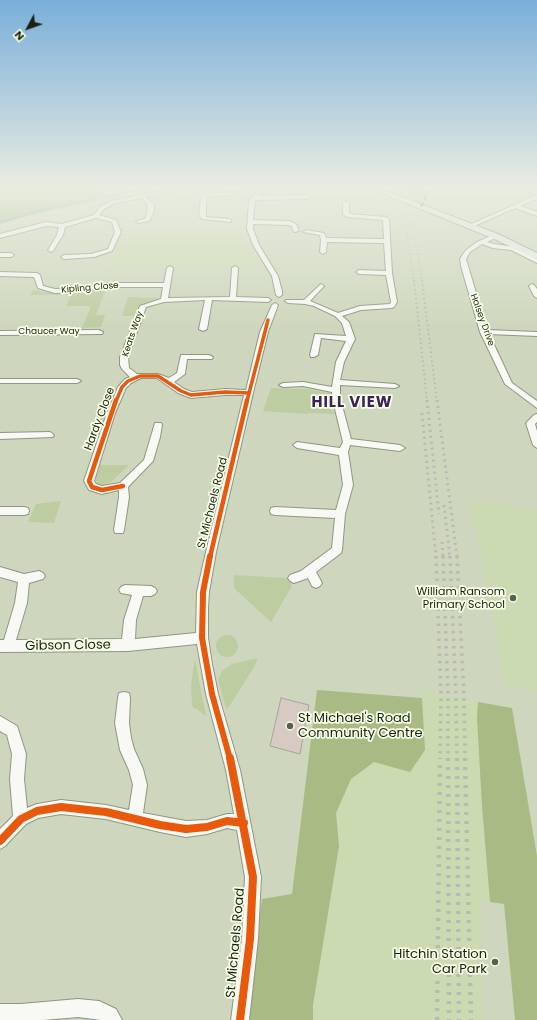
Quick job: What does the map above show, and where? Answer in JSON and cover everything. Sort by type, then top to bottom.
[{"type":"street","points":[[51,250],[60,236]]},
{"type":"street","points":[[64,257],[92,256],[110,250],[116,236]]},
{"type":"street","points":[[252,236],[256,245],[266,258],[275,276],[279,291],[278,295]]},
{"type":"street","points":[[323,236],[324,240],[323,252]]},
{"type":"street","points":[[337,315],[360,308],[392,306],[394,302],[389,274],[387,236]]},
{"type":"street","points":[[495,236],[537,256]]},
{"type":"street","name":"Halsey Drive","points":[[495,236],[468,251],[463,262],[484,332],[509,384],[537,405]]},
{"type":"street","points":[[324,240],[387,241]]},
{"type":"street","points":[[482,242],[490,245],[512,248],[537,261]]},
{"type":"street","points":[[0,255],[11,255]]},
{"type":"street","points":[[164,300],[170,268]]},
{"type":"street","points":[[233,298],[236,268]]},
{"type":"street","points":[[359,272],[389,274]]},
{"type":"street","name":"Kipling Close","points":[[0,274],[37,275],[40,288],[55,291],[76,290],[105,285],[166,284]]},
{"type":"street","points":[[306,302],[321,286]]},
{"type":"street","points":[[532,286],[537,296]]},
{"type":"street","points":[[288,301],[284,305],[275,305],[270,304],[268,300],[270,297],[278,295],[286,298],[288,301],[306,302],[327,309],[345,322],[351,339],[340,362],[337,386],[337,405],[345,447],[348,485],[340,514],[337,550],[309,571],[294,578]]},
{"type":"street","points":[[203,329],[209,298]]},
{"type":"street","name":"Keats Way","points":[[135,378],[126,369],[124,357],[138,315],[143,306],[164,300],[233,298],[268,300]]},
{"type":"street","name":"St Michaels Road","points":[[240,1020],[250,939],[253,877],[244,823],[228,749],[212,694],[202,638],[203,592],[264,332],[275,305]]},
{"type":"street","name":"Chaucer Way","points":[[0,332],[98,332]]},
{"type":"street","points":[[484,332],[537,334]]},
{"type":"street","points":[[314,355],[318,336],[351,339]]},
{"type":"street","points":[[168,382],[181,374],[184,357],[210,356]]},
{"type":"street","points":[[135,378],[158,376],[181,392],[191,395],[225,392],[249,393]]},
{"type":"street","name":"Hardy Close","points":[[123,486],[97,490],[90,485],[89,477],[120,391],[124,384],[135,378]]},
{"type":"street","points":[[0,381],[77,381]]},
{"type":"street","points":[[283,385],[395,386]]},
{"type":"street","points":[[537,417],[530,423],[537,445]]},
{"type":"street","points":[[118,530],[124,497],[123,486],[148,461],[156,437],[158,425]]},
{"type":"street","points":[[0,436],[50,435]]},
{"type":"street","points":[[297,445],[400,448]]},
{"type":"street","points":[[0,511],[24,511]]},
{"type":"street","points":[[275,511],[340,514]]},
{"type":"street","points":[[309,571],[316,583]]},
{"type":"street","points":[[0,572],[24,579],[38,576]]},
{"type":"street","name":"Gibson Close","points":[[24,579],[21,603],[4,646],[128,645],[202,638]]},
{"type":"street","points":[[125,590],[151,591]]},
{"type":"street","points":[[128,645],[130,620],[139,590]]},
{"type":"street","points":[[124,698],[122,723],[124,738],[127,750],[136,769],[140,785],[134,819]]},
{"type":"street","points":[[0,723],[12,731],[19,754],[17,779],[21,819]]},
{"type":"street","points":[[0,841],[21,819],[36,811],[61,807],[106,812],[186,829],[207,827],[228,821],[244,823]]},
{"type":"street","points":[[0,1013],[21,1013],[78,1008],[99,1010],[110,1015],[113,1020]]},
{"type":"shaded area","points":[[121,236],[240,236],[263,266],[109,267]]},
{"type":"shaded area","points":[[107,286],[96,315],[105,315],[101,327],[82,328],[91,306],[66,306],[71,295],[30,295],[33,290],[46,292],[76,291]]},
{"type":"shaded area","points":[[128,297],[162,299],[141,305],[136,316],[122,316]]},
{"type":"shaded area","points":[[271,388],[306,389],[332,393],[328,406],[336,414],[263,411]]},
{"type":"shaded area","points":[[100,465],[129,465],[111,482],[103,485],[97,483],[95,478]]},
{"type":"shaded area","points":[[61,501],[54,523],[28,522],[36,504]]},
{"type":"shaded area","name":"William Ransom Primary School","points":[[470,501],[537,510],[537,692],[506,686]]},
{"type":"shaded area","points":[[234,575],[287,578],[292,586],[271,622],[234,588]]},
{"type":"shaded area","points":[[227,635],[235,638],[238,646],[235,654],[227,657],[219,654],[216,646],[219,638]]},
{"type":"shaded area","points":[[195,658],[206,716],[197,709],[193,708],[192,704],[191,685]]},
{"type":"shaded area","points":[[258,658],[229,707],[226,709],[218,680],[222,671],[232,664]]},
{"type":"shaded area","points":[[317,690],[422,698],[425,750],[410,772],[374,762],[351,779],[336,813],[339,846],[313,1005],[313,1020],[246,1020],[262,899],[292,894]]},
{"type":"shaded area","points":[[422,691],[478,702],[477,718],[482,806],[490,902],[480,902],[482,1020],[313,1020],[313,1005],[339,846],[336,813],[351,779],[374,762],[425,750]]},
{"type":"shaded area","points":[[478,702],[512,708],[537,856],[537,1020],[515,1020],[504,904],[490,902],[482,806],[477,718]]},
{"type":"building","name":"St Michael's Road Community Centre","points":[[281,698],[309,705],[300,754],[270,746]]},
{"type":"railway","points":[[407,236],[414,281]]},
{"type":"railway","points":[[414,236],[422,281]]},
{"type":"railway","points":[[414,280],[427,401]]},
{"type":"railway","points":[[422,280],[437,401]]},
{"type":"railway","points":[[427,400],[439,514]]},
{"type":"railway","points":[[437,400],[457,557]]},
{"type":"railway","points":[[422,413],[436,557]]},
{"type":"railway","points":[[444,505],[450,557]]},
{"type":"railway","points":[[442,542],[443,557]]},
{"type":"railway","points":[[436,556],[441,697],[440,759]]},
{"type":"railway","points":[[443,556],[448,696],[448,758]]},
{"type":"railway","points":[[450,556],[457,759]]},
{"type":"railway","points":[[457,556],[464,696],[465,759]]},
{"type":"railway","points":[[437,1020],[440,758]]},
{"type":"railway","points":[[448,758],[449,1020]]},
{"type":"railway","points":[[457,758],[459,1020]]},
{"type":"railway","points":[[465,758],[471,1020]]},
{"type":"cycle path","points":[[240,1020],[250,939],[253,877],[233,770],[212,694],[206,664],[202,638],[202,608],[203,592],[211,552],[268,320]]},
{"type":"cycle path","points":[[123,486],[102,490],[92,487],[89,481],[111,413],[122,387],[128,381],[140,376],[158,376],[181,391],[191,395],[225,392],[249,393]]},
{"type":"cycle path","points":[[0,841],[21,819],[37,811],[61,807],[106,812],[160,825],[186,829],[207,827],[227,821],[244,823]]},
{"type":"place","name":"William Ransom Primary School","points":[[513,598]]},
{"type":"place","name":"St Michael's Road Community Centre","points":[[290,726]]},
{"type":"place","name":"Hitchin Station Car Park","points":[[495,962]]},
{"type":"district","name":"HILL VIEW","points":[[352,403]]}]
